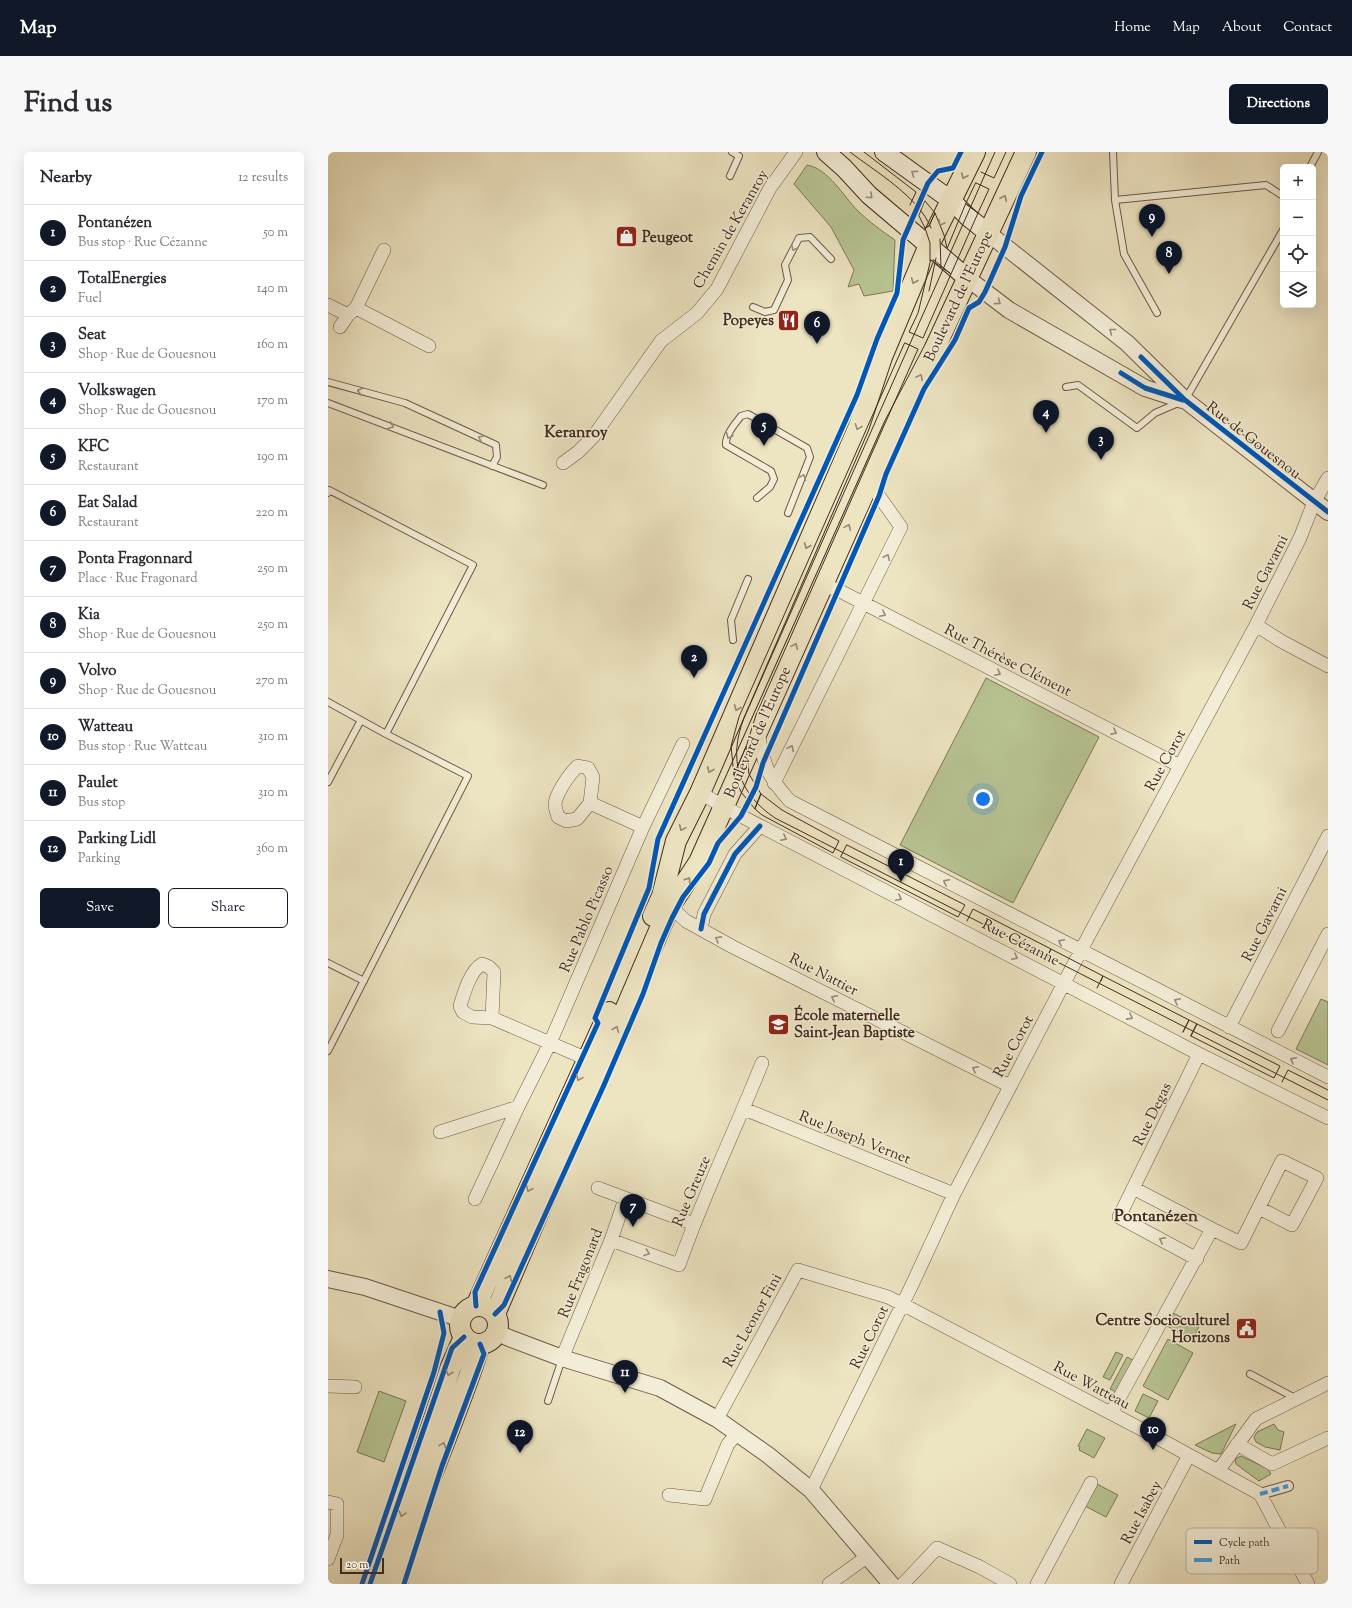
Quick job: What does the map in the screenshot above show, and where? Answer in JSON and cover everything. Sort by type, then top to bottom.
[{"type":"main road","name":"Rue de Gouesnou","points":[[826,152],[844,168],[869,195],[967,278]]},
{"type":"main road","name":"Rue de Gouesnou","points":[[884,152],[952,201],[968,217],[988,233]]},
{"type":"main road","name":"Boulevard de l'Europe","points":[[496,1323],[594,1062],[662,896],[676,841],[700,793],[859,426],[882,357],[929,245],[975,152]]},
{"type":"main road","name":"Boulevard de l'Europe","points":[[476,1306],[670,906],[699,862],[894,426],[934,350],[1026,152]]},
{"type":"main road","points":[[397,1584],[424,1499],[468,1333],[464,1313],[476,1306],[485,1307],[496,1323],[490,1340],[468,1333]]},
{"type":"main road","points":[[380,1584],[450,1369],[468,1333]]},
{"type":"street","name":"Chemin de Keranroy","points":[[563,463],[578,452],[593,437],[661,341],[697,313],[717,289],[770,188],[796,152]]},
{"type":"street","name":"Rue de Gouesnou","points":[[988,233],[1126,343],[1185,400],[1328,512]]},
{"type":"street","points":[[340,327],[352,312],[384,250]]},
{"type":"street","name":"Rue de Gouesnou","points":[[967,278],[1009,310],[1145,388],[1185,400]]},
{"type":"street","points":[[328,305],[352,312],[429,346]]},
{"type":"street","points":[[774,783],[901,527],[879,496],[871,476]]},
{"type":"street","name":"Rue Gavarni","points":[[1328,478],[1314,502],[1300,538],[1256,625],[1280,641],[1328,666]]},
{"type":"street","name":"Rue Thérèse Clément","points":[[822,585],[838,590],[1180,766]]},
{"type":"street","name":"Rue Corot","points":[[812,1490],[954,1194],[1080,951],[1256,625]]},
{"type":"street","name":"Rue Cézanne","points":[[758,733],[763,763],[774,783],[790,801],[1328,1077]]},
{"type":"street","name":"Rue Pablo Picasso","points":[[476,1200],[518,1107],[550,1043],[643,827],[683,744]]},
{"type":"street","name":"Rue Cézanne","points":[[700,793],[760,826],[1199,1054],[1328,1118]]},
{"type":"street","points":[[590,803],[643,827]]},
{"type":"street","points":[[701,929],[704,914],[735,854],[760,826]]},
{"type":"street","name":"Rue Gavarni","points":[[1229,1027],[1328,836]]},
{"type":"street","name":"Rue Nattier","points":[[670,906],[686,921],[701,929],[1010,1086]]},
{"type":"street","points":[[1278,1030],[1328,934]]},
{"type":"street","points":[[492,1018],[594,1062]]},
{"type":"street","name":"Rue Degas","points":[[1197,1259],[1119,1217],[1199,1054]]},
{"type":"street","name":"Rue Greuze","points":[[611,1240],[679,1265],[694,1224],[744,1109],[762,1063]]},
{"type":"street","points":[[440,1132],[518,1107]]},
{"type":"street","name":"Rue Joseph Vernet","points":[[744,1109],[954,1194]]},
{"type":"street","points":[[1133,1188],[1241,1243],[1282,1161],[1317,1178],[1292,1225],[1259,1208]]},
{"type":"street","points":[[598,1188],[694,1224]]},
{"type":"street","name":"Rue Fragonard","points":[[562,1358],[611,1240],[625,1199]]},
{"type":"street","points":[[1111,1414],[1197,1259],[1212,1229]]},
{"type":"street","name":"Rue Leonor Fini","points":[[717,1419],[798,1270],[888,1297],[902,1304]]},
{"type":"street","points":[[328,1279],[365,1288],[468,1333]]},
{"type":"street","name":"Rue Watteau","points":[[902,1304],[1260,1494]]},
{"type":"street","points":[[496,1323],[509,1338],[562,1358],[660,1388],[717,1419],[768,1455],[812,1490],[891,1584]]},
{"type":"street","points":[[1218,1471],[1256,1419],[1328,1383]]},
{"type":"street","points":[[328,1386],[355,1387]]},
{"type":"street","points":[[669,1495],[705,1499],[728,1444],[738,1434]]},
{"type":"street","points":[[1237,1444],[1272,1464],[1326,1440]]},
{"type":"street","name":"Rue Isabey","points":[[1121,1584],[1189,1455]]},
{"type":"street","points":[[1037,1584],[1091,1483]]},
{"type":"street","points":[[1278,1528],[1260,1494],[1288,1486]]},
{"type":"street","points":[[328,1502],[337,1504],[337,1535],[328,1559]]},
{"type":"street","points":[[903,1584],[937,1548],[980,1567],[1010,1584]]},
{"type":"street","points":[[829,1584],[868,1556]]},
{"type":"street","points":[[1303,1574],[1308,1584]]},
{"type":"lane","points":[[730,176],[739,156],[732,152]]},
{"type":"lane","points":[[1112,152],[1115,200],[1124,254],[1156,313]]},
{"type":"lane","points":[[1312,164],[1318,152]]},
{"type":"lane","points":[[1115,200],[1266,185],[1280,194]]},
{"type":"lane","points":[[1066,388],[1078,385],[1137,428],[1155,413],[1185,400],[1280,235]]},
{"type":"lane","points":[[753,307],[765,312],[774,310],[788,280],[785,265],[799,238],[810,237],[831,259]]},
{"type":"lane","points":[[328,382],[404,403],[496,445],[497,457],[492,466]]},
{"type":"lane","points":[[328,402],[543,485]]},
{"type":"lane","points":[[757,498],[770,487],[774,479],[771,471],[726,445],[726,439],[736,423],[741,416],[748,414],[807,448],[810,457],[788,513]]},
{"type":"lane","points":[[328,493],[329,490],[473,565],[386,734]]},
{"type":"lane","points":[[733,640],[731,620],[748,580]]},
{"type":"lane","points":[[328,702],[468,776],[328,1051]]},
{"type":"lane","points":[[328,782],[361,720]]},
{"type":"lane","points":[[328,963],[364,981]]},
{"type":"lane","points":[[548,1401],[562,1358]]},
{"type":"lane","points":[[1250,1374],[1297,1399]]},
{"type":"green space","points":[[807,165],[829,177],[862,215],[895,240],[893,291],[864,296],[859,284],[848,287],[854,270],[831,227],[794,184]]},
{"type":"green space","points":[[986,678],[1099,737],[1013,903],[900,845]]},
{"type":"green space","points":[[1321,999],[1328,1002],[1328,1065],[1296,1049]]},
{"type":"green space","points":[[1173,1313],[1199,1326],[1193,1340],[1167,1326]]},
{"type":"green space","points":[[1168,1339],[1193,1353],[1168,1400],[1143,1386]]},
{"type":"green space","points":[[1116,1352],[1123,1355],[1110,1380],[1103,1377]]},
{"type":"green space","points":[[1127,1357],[1135,1361],[1118,1393],[1110,1389]]},
{"type":"green space","points":[[379,1391],[406,1401],[384,1462],[357,1452]]},
{"type":"green space","points":[[1143,1394],[1158,1401],[1149,1418],[1135,1411]]},
{"type":"green space","points":[[1236,1424],[1221,1454],[1212,1453],[1195,1445]]},
{"type":"green space","points":[[1274,1424],[1278,1430],[1284,1432],[1280,1450],[1265,1447],[1256,1442],[1254,1437],[1257,1432]]},
{"type":"green space","points":[[1087,1429],[1105,1438],[1094,1458],[1079,1450],[1080,1447],[1078,1446]]},
{"type":"green space","points":[[1241,1456],[1268,1469],[1271,1474],[1259,1481],[1236,1464],[1235,1459]]},
{"type":"green space","points":[[1097,1484],[1118,1495],[1106,1517],[1085,1506]]},
{"type":"tram line","points":[[850,152],[907,196],[917,206],[931,228]]},
{"type":"tram line","points":[[864,152],[916,192],[910,205]]},
{"type":"tram line","points":[[995,152],[744,718],[739,733],[737,747],[737,761],[740,774],[752,798],[775,818],[1328,1100]]},
{"type":"tram line","points":[[981,172],[994,178],[1006,152]]},
{"type":"tram line","points":[[976,183],[989,189],[978,213],[966,204],[976,183]]},
{"type":"tram line","points":[[925,201],[935,213],[929,226],[925,228],[919,216],[925,201]]},
{"type":"tram line","points":[[966,204],[978,213],[951,274],[934,260],[930,261],[930,243],[925,228],[929,226],[935,213],[944,235],[947,248],[966,204]]},
{"type":"tram line","points":[[940,239],[941,267]]},
{"type":"tram line","points":[[929,291],[936,258]]},
{"type":"tram line","points":[[931,260],[951,274],[923,338],[909,332],[918,313],[931,260]]},
{"type":"tram line","points":[[905,343],[918,349],[756,715],[746,747],[734,775],[731,746],[739,717],[905,343]]},
{"type":"tram line","points":[[746,747],[749,774],[761,794],[755,809],[741,792],[734,775],[746,747]]},
{"type":"tram line","points":[[761,794],[782,810],[839,841],[833,853],[762,815],[755,809],[761,794]]},
{"type":"tram line","points":[[847,845],[965,905],[958,917],[841,857],[847,845]]},
{"type":"tram line","points":[[967,921],[973,909],[1051,949],[1045,961]]},
{"type":"tram line","points":[[1045,961],[1051,949],[1103,976],[1097,988]]},
{"type":"tram line","points":[[1101,981],[1103,976],[1189,1020],[1183,1032]]},
{"type":"tram line","points":[[1183,1032],[1189,1020],[1197,1024],[1191,1036]]},
{"type":"tram line","points":[[1197,1024],[1280,1066],[1274,1078],[1191,1036],[1197,1024]]},
{"type":"tram line","points":[[1282,1082],[1288,1070],[1328,1090]]},
{"type":"marked path","points":[[1260,1494],[1288,1486]]},
{"type":"cycle path","points":[[476,1306],[475,1292],[598,1023],[595,1018],[649,888],[658,839],[857,395],[877,339],[897,293],[903,240],[928,183],[938,171],[953,168],[961,152]]},
{"type":"cycle path","points":[[495,1314],[504,1305],[604,1085],[643,994],[661,943],[672,918],[683,897],[709,863],[718,843],[741,816],[756,787],[763,763],[879,496],[886,474],[924,389],[955,340],[969,308],[979,302],[985,292],[1005,247],[1021,196],[1042,152]]},
{"type":"cycle path","points":[[1141,357],[1185,400],[1328,512]]},
{"type":"cycle path","points":[[1121,373],[1145,388],[1183,400]]},
{"type":"cycle path","points":[[701,929],[704,914],[735,854],[760,826]]},
{"type":"cycle path","points":[[362,1584],[434,1372],[444,1333],[440,1312]]},
{"type":"cycle path","points":[[370,1584],[452,1348],[464,1337]]},
{"type":"cycle path","points":[[404,1584],[442,1466],[484,1354],[480,1344]]},
{"type":"place","name":"Peugeot","points":[[626,237]]},
{"type":"place","name":"Volvo","points":[[1152,237]]},
{"type":"place","name":"Kia","points":[[1169,274]]},
{"type":"place","name":"Popeyes","points":[[789,320]]},
{"type":"place","name":"Eat Salad","points":[[817,344]]},
{"type":"place","name":"Volkswagen","points":[[1046,433]]},
{"type":"place","name":"KFC","points":[[764,446]]},
{"type":"place","name":"Seat","points":[[1101,460]]},
{"type":"place","name":"TotalEnergies","points":[[694,678]]},
{"type":"place","name":"Pontanézen","points":[[901,882]]},
{"type":"place","name":"École maternelle Saint-Jean Baptiste","points":[[778,1024]]},
{"type":"place","name":"Ponta Fragonnard","points":[[633,1227]]},
{"type":"place","name":"Centre Socioculturel Horizons","points":[[1246,1329]]},
{"type":"place","name":"Paulet","points":[[625,1393]]},
{"type":"place","name":"Watteau","points":[[1153,1450]]},
{"type":"place","name":"Parking Lidl","points":[[520,1453]]},
{"type":"district","name":"Keranroy","points":[[576,431]]},
{"type":"district","name":"Pontanézen","points":[[1156,1215]]}]
